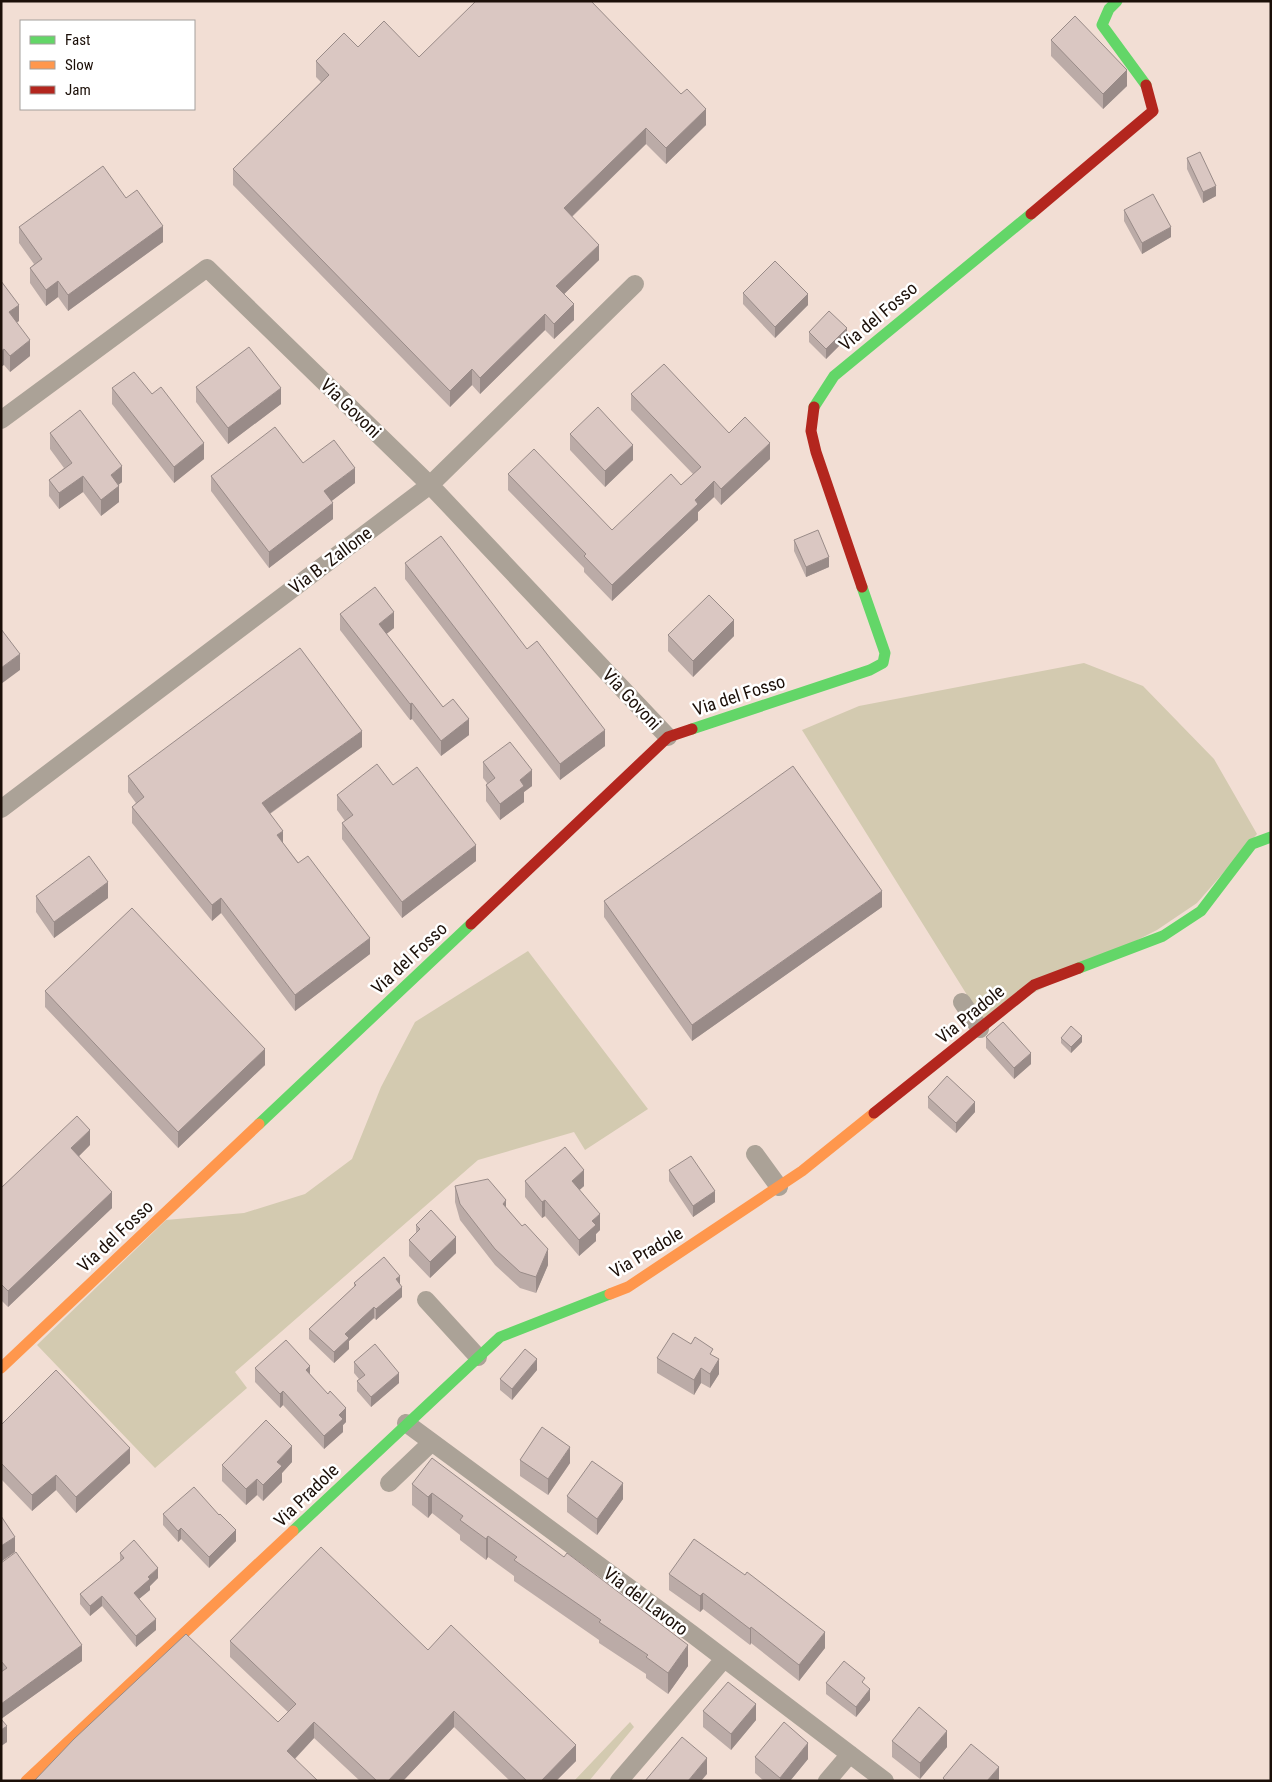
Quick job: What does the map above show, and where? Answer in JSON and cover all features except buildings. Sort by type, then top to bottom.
[{"type":"street","name":"Via del Fosso","points":[[1,1368],[668,737],[870,670],[883,663],[885,652],[816,452],[811,431],[814,405],[834,376],[1139,125],[1153,110],[1153,97],[1144,78],[1112,41],[1102,25],[1109,9],[1117,1]]},
{"type":"street","name":"Via Govoni","points":[[1,420],[207,268],[430,485],[668,737]]},
{"type":"street","name":"Via B. Zallone","points":[[1,809],[430,485],[635,284]]},
{"type":"street","name":"Via Pradole","points":[[26,1781],[500,1337],[628,1287],[779,1187],[1034,985],[1163,936],[1201,911],[1228,873],[1252,844],[1271,837]]},
{"type":"street","points":[[962,1002],[980,1029]]},
{"type":"street","points":[[755,1154],[779,1187]]},
{"type":"street","points":[[426,1300],[478,1357]]},
{"type":"street","name":"Via del Lavoro","points":[[406,1423],[885,1781]]},
{"type":"street","points":[[389,1483],[432,1442]]},
{"type":"street","points":[[618,1781],[724,1659]]},
{"type":"street","points":[[827,1781],[850,1754]]},
{"type":"shaded area","points":[[1084,663],[1143,686],[1214,759],[1257,834],[1197,903],[1157,930],[982,1019],[802,730],[859,706]]},
{"type":"shaded area","points":[[528,951],[648,1109],[585,1150],[574,1132],[478,1160],[235,1372],[247,1388],[155,1468],[37,1345],[166,1220],[244,1213],[305,1194],[352,1159],[381,1087],[415,1022]]},
{"type":"shaded area","points":[[630,1722],[634,1727],[589,1781],[574,1781]]},
{"type":"traffic: fast","points":[[1117,1],[1109,9],[1102,25],[1146,85]]},
{"type":"traffic: fast","points":[[814,407],[834,376],[1031,214]]},
{"type":"traffic: fast","points":[[692,729],[870,670],[883,663],[885,653],[862,587]]},
{"type":"traffic: fast","points":[[1079,968],[1163,936],[1201,911],[1252,844],[1271,837]]},
{"type":"traffic: fast","points":[[259,1124],[471,924]]},
{"type":"traffic: fast","points":[[293,1531],[500,1337],[610,1294]]},
{"type":"traffic: slow","points":[[610,1294],[628,1287],[802,1171],[874,1113]]},
{"type":"traffic: slow","points":[[1,1368],[259,1124]]},
{"type":"traffic: slow","points":[[26,1781],[293,1531]]},
{"type":"traffic: jam","points":[[1031,214],[1153,111],[1146,85]]},
{"type":"traffic: jam","points":[[814,407],[811,431],[816,452],[862,587]]},
{"type":"traffic: jam","points":[[471,924],[668,737],[692,729]]},
{"type":"traffic: jam","points":[[874,1113],[1034,985],[1079,968]]}]
